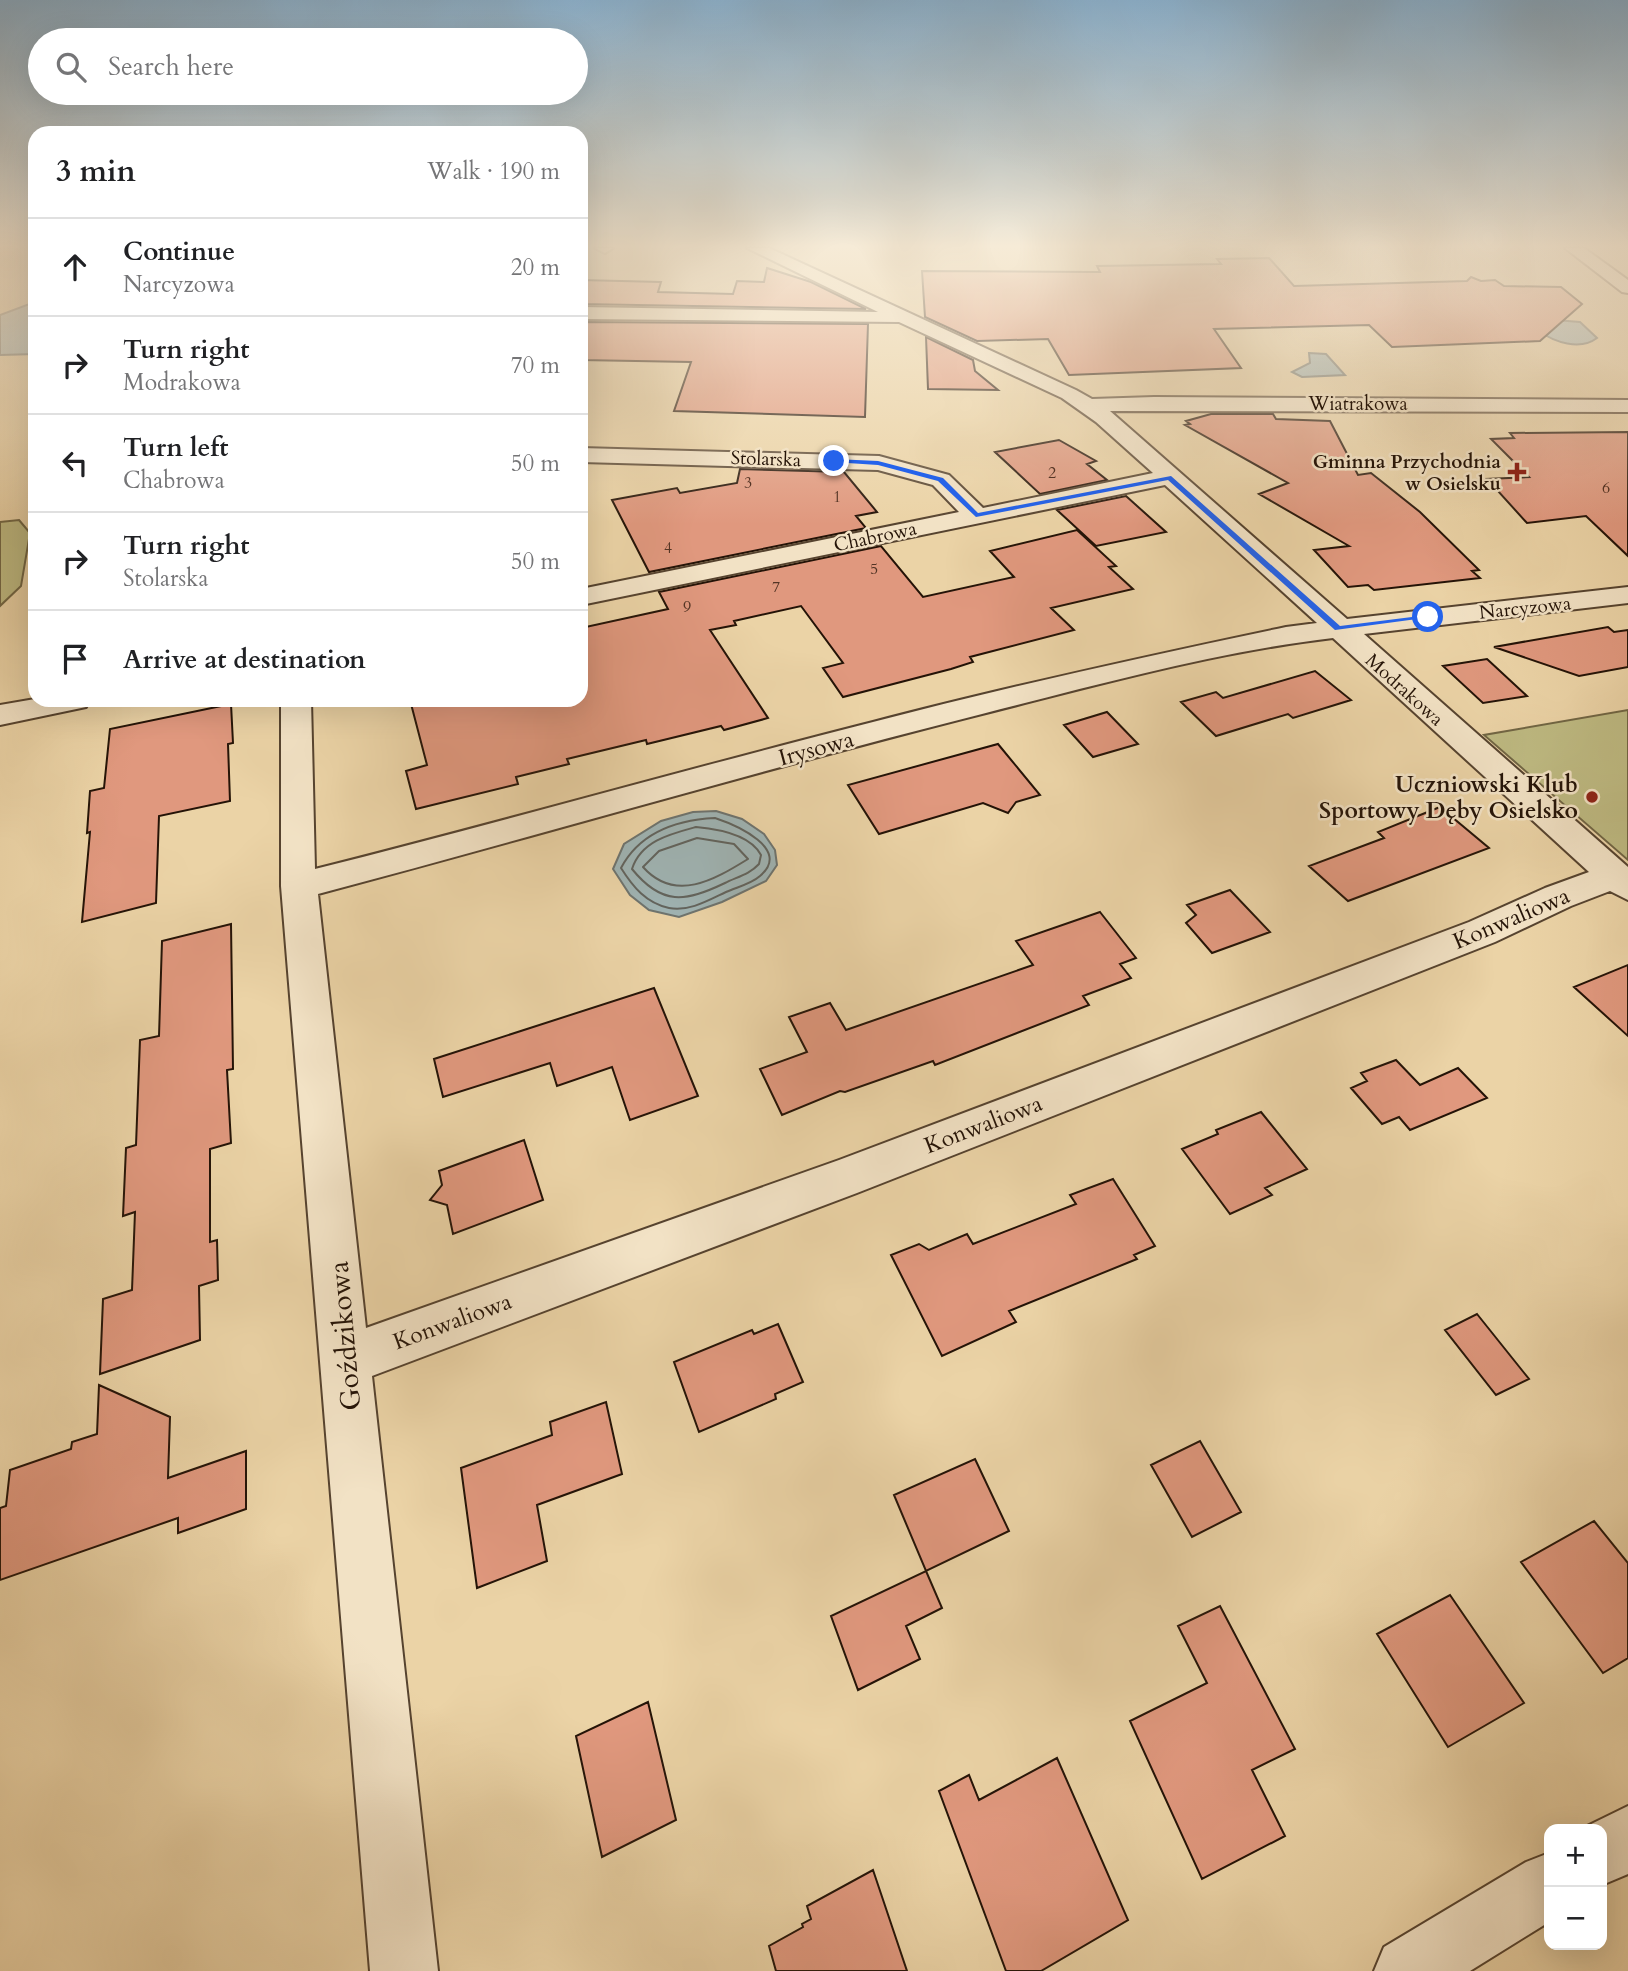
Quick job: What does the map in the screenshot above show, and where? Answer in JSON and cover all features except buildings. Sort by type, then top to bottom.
[{"type":"street","name":"Modrakowa","points":[[952,340],[1069,394],[1122,432],[1622,881]]},
{"type":"street","name":"Wiatrakowa","points":[[1088,406],[1154,403],[1628,406]]},
{"type":"street","name":"Stolarska","points":[[588,455],[878,463],[941,480],[976,515]]},
{"type":"street","name":"Chabrowa","points":[[588,596],[1169,477]]},
{"type":"street","name":"Narcyzowa","points":[[1338,628],[1628,595]]},
{"type":"street","name":"Irysowa","points":[[299,886],[875,732],[1100,675],[1286,635],[1338,628]]},
{"type":"street","points":[[0,715],[40,707]]},
{"type":"street","name":"Goździkowa","points":[[296,707],[296,861],[404,1971]]},
{"type":"street","name":"Konwaliowa","points":[[346,1360],[841,1179],[1482,932],[1558,897],[1622,881]]},
{"type":"street","points":[[1607,1850],[1628,1838]]},
{"type":"street","points":[[1408,1971],[1546,1887]]},
{"type":"shaded area","points":[[19,520],[28,531],[28,545],[21,586],[0,606],[0,522]]},
{"type":"shaded area","name":"Uczniowski Klub Sportowy Dęby Osielsko","points":[[1628,710],[1628,860],[1484,735]]},
{"type":"water","points":[[0,340],[28,340],[28,354],[0,355]]},
{"type":"water","points":[[1555,340],[1594,340],[1583,344],[1567,344]]},
{"type":"water","points":[[1309,353],[1326,354],[1345,375],[1302,377],[1292,372],[1310,363]]},
{"type":"water","points":[[716,811],[742,819],[764,834],[775,850],[777,865],[766,881],[722,902],[679,917],[649,910],[630,895],[613,869],[624,844],[661,821],[693,812]]},
{"type":"place","name":"Gminna Przychodnia w Osielsku","points":[[1517,472]]},
{"type":"place","name":"Uczniowski Klub Sportowy Dęby Osielsko","points":[[1592,797]]},
{"type":"route","points":[[834,461],[878,463],[913,470],[941,480],[976,515],[1169,477],[1338,628],[1428,617]]}]
